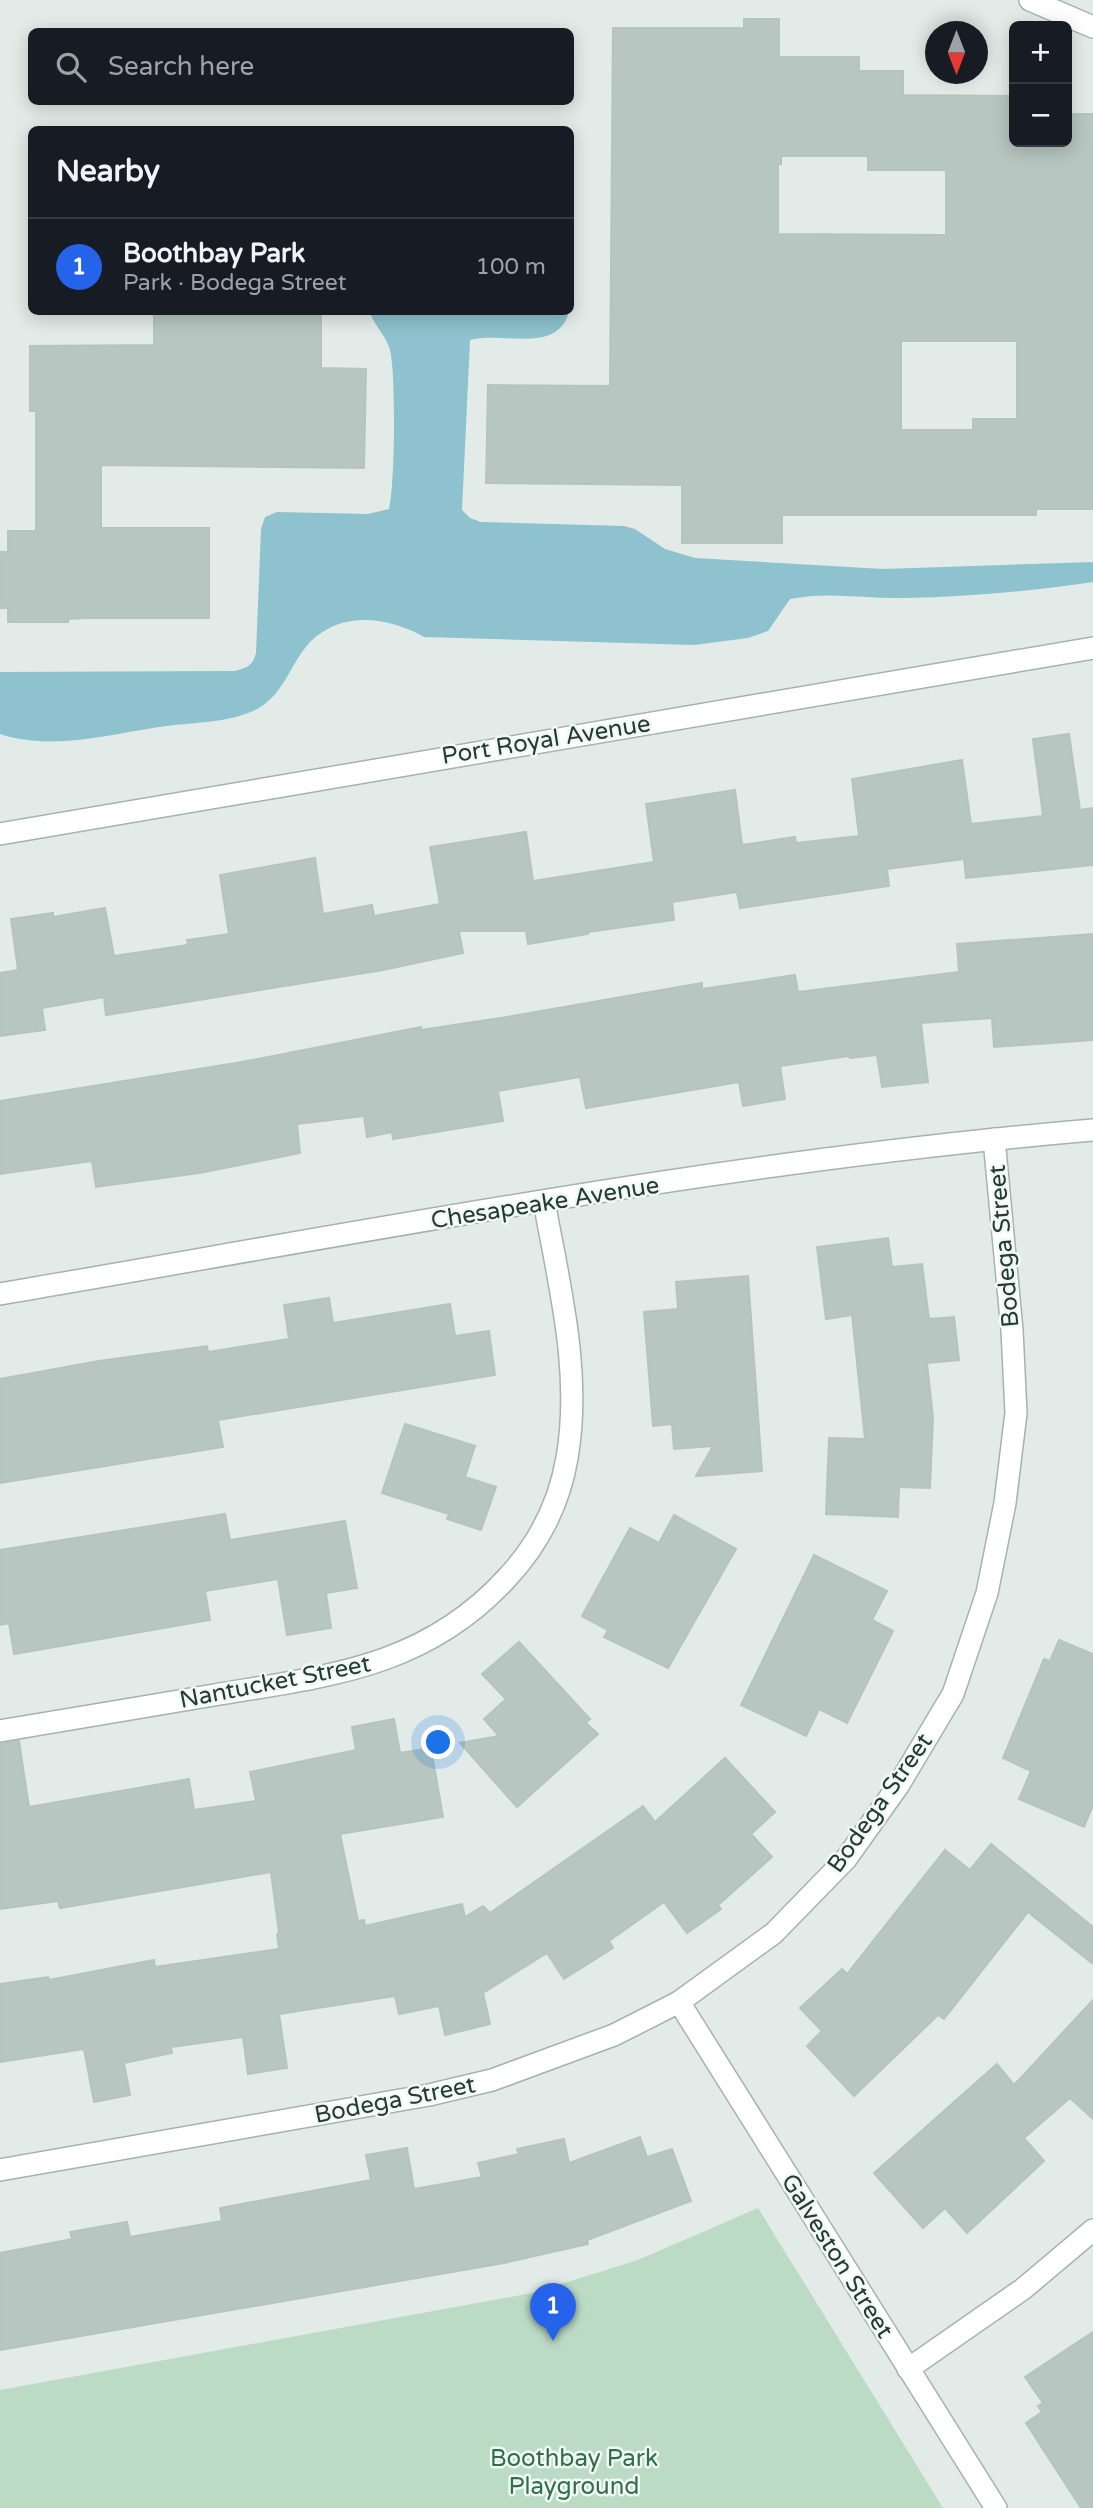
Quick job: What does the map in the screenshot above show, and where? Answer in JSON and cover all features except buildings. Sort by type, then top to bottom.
[{"type":"street","points":[[1030,0],[1093,27]]},
{"type":"street","name":"Port Royal Avenue","points":[[0,834],[1093,648]]},
{"type":"street","name":"Chesapeake Avenue","points":[[0,1294],[544,1201],[956,1141],[1093,1130]]},
{"type":"street","name":"Bodega Street","points":[[0,2170],[335,2113],[492,2080],[614,2035],[679,2003],[774,1933],[846,1859],[898,1786],[953,1694],[987,1593],[1005,1503],[1016,1413],[1012,1330],[995,1139]]},
{"type":"street","name":"Nantucket Street","points":[[0,1731],[322,1677],[380,1662],[446,1631],[483,1604],[527,1557],[545,1527],[560,1490],[568,1457],[572,1409],[571,1352],[544,1201]]},
{"type":"street","name":"Galveston Street","points":[[679,2003],[996,2508]]},
{"type":"street","points":[[908,2369],[1023,2289],[1093,2230]]},
{"type":"green space","name":"Boothbay Park Playground","points":[[758,2208],[943,2508],[0,2508],[0,2390],[532,2293],[638,2260]]},
{"type":"water","points":[[371,315],[568,315],[563,325],[553,333],[541,337],[470,340],[462,510],[470,518],[481,522],[624,526],[635,529],[665,549],[695,558],[883,569],[1093,562],[1093,582],[952,596],[904,598],[833,595],[790,599],[768,631],[748,638],[694,645],[424,637],[381,621],[351,621],[336,625],[310,642],[272,698],[242,715],[79,740],[39,741],[0,734],[0,672],[235,671],[251,663],[256,653],[261,529],[265,517],[277,512],[368,514],[389,509],[394,455],[392,362],[388,345]]},
{"type":"place","name":"Boothbay Park","points":[[553,2341]]}]
